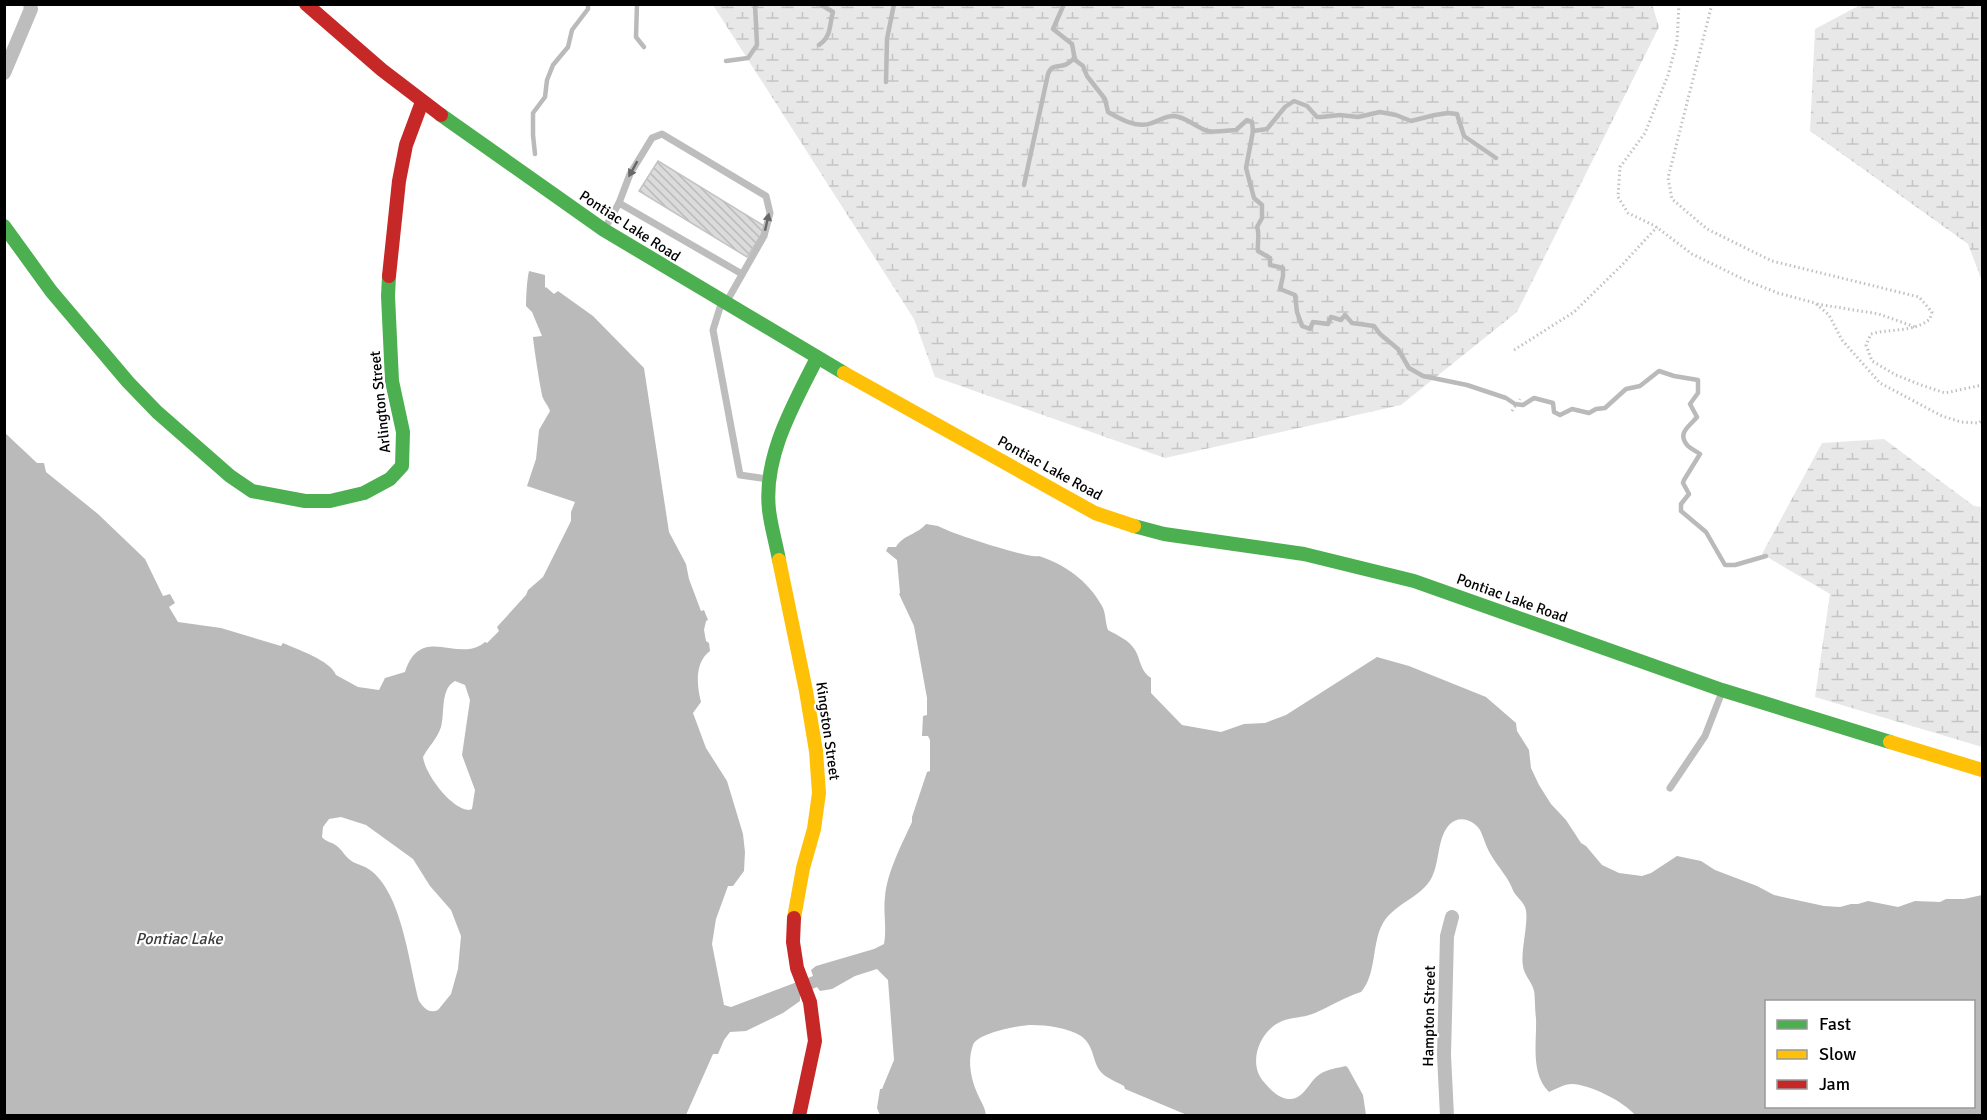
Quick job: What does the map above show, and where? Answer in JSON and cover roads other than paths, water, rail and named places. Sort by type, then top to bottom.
[{"type":"street","points":[[4,73],[31,9],[30,4]]},
{"type":"street","name":"Pontiac Lake Road","points":[[306,4],[422,102],[604,230],[817,358],[1095,513],[1164,534],[1304,554],[1414,580],[1722,690],[1983,770]]},
{"type":"street","name":"Arlington Street","points":[[4,226],[51,291],[128,382],[157,412],[230,476],[252,491],[305,501],[330,501],[364,493],[390,479],[402,466],[403,432],[392,381],[389,284],[399,181],[406,145],[422,102]]},
{"type":"street","name":"Kingston Street","points":[[799,1116],[815,1041],[810,1002],[797,968],[793,942],[794,918],[803,868],[814,829],[819,793],[816,751],[806,691],[769,509],[769,479],[772,459],[782,430],[817,358]]},
{"type":"street","name":"Hampton Street","points":[[1448,1116],[1444,1055],[1447,936],[1452,917]]},
{"type":"lane","points":[[604,230],[619,203],[630,174],[652,138],[662,134],[766,196],[770,213],[764,236],[723,303],[713,330],[740,475],[769,479]]},
{"type":"lane","points":[[619,203],[742,274]]},
{"type":"lane","points":[[1670,788],[1705,736],[1722,690]]},
{"type":"water","name":"Pontiac Lake","points":[[529,271],[545,275],[545,288],[554,294],[558,291],[593,316],[644,368],[669,532],[686,564],[701,611],[704,610],[708,620],[704,630],[710,651],[699,668],[698,689],[701,702],[693,713],[706,748],[727,781],[743,834],[744,871],[733,886],[728,886],[716,919],[712,944],[724,1005],[731,1007],[813,976],[811,970],[816,966],[884,944],[886,888],[912,822],[927,772],[930,771],[930,740],[928,736],[922,736],[923,716],[927,715],[927,698],[914,626],[899,594],[897,560],[886,551],[888,547],[896,547],[926,524],[938,526],[1006,550],[1039,556],[1075,575],[1090,589],[1102,606],[1108,630],[1126,641],[1135,650],[1143,669],[1151,678],[1151,693],[1182,725],[1221,732],[1244,724],[1265,723],[1286,715],[1377,657],[1409,666],[1486,697],[1516,723],[1517,731],[1529,750],[1531,768],[1551,804],[1566,820],[1581,843],[1602,865],[1619,873],[1642,876],[1651,873],[1677,856],[1701,861],[1715,870],[1774,895],[1824,906],[1840,907],[1868,901],[1898,907],[1915,901],[1940,902],[1946,899],[1964,899],[1982,895],[1982,1115],[1635,1115],[1615,1099],[1588,1087],[1569,1084],[1549,1092],[1539,1076],[1537,1067],[1534,993],[1522,960],[1525,907],[1491,855],[1480,830],[1473,823],[1461,819],[1449,825],[1445,831],[1440,843],[1435,871],[1427,884],[1392,912],[1381,927],[1372,969],[1361,992],[1311,1015],[1280,1022],[1266,1033],[1258,1049],[1256,1066],[1259,1074],[1271,1090],[1285,1099],[1299,1096],[1323,1072],[1346,1066],[1363,1095],[1366,1115],[1187,1115],[1125,1089],[1124,1086],[1106,1076],[1098,1068],[1089,1044],[1081,1036],[1057,1027],[1032,1025],[990,1033],[973,1045],[970,1057],[972,1077],[986,1115],[880,1115],[877,1108],[880,1089],[882,1089],[894,1060],[888,980],[877,969],[855,976],[832,989],[820,991],[817,987],[800,994],[800,1001],[783,1013],[746,1031],[730,1032],[718,1054],[713,1054],[686,1115],[5,1115],[4,432],[37,463],[44,463],[46,472],[98,514],[145,559],[163,596],[170,594],[175,603],[169,607],[178,622],[221,628],[281,646],[283,643],[321,660],[336,675],[358,687],[379,690],[385,678],[405,672],[412,657],[421,649],[430,647],[475,648],[487,643],[499,631],[497,627],[528,590],[543,577],[571,521],[571,512],[575,502],[527,486],[536,459],[539,430],[550,411],[542,394],[533,341],[533,337],[542,336],[532,312],[526,306]],"holes":[[[455,681],[465,685],[470,700],[462,755],[475,790],[472,809],[469,810],[454,804],[440,790],[428,772],[423,757],[439,731],[447,690]],[[341,817],[366,825],[413,859],[430,886],[451,910],[461,936],[458,969],[451,994],[438,1010],[429,1011],[419,1001],[403,930],[390,895],[381,881],[366,867],[355,863],[337,846],[322,837],[323,827],[329,819]]]},
{"type":"waterway","points":[[535,154],[533,113],[545,97],[547,80],[553,65],[568,47],[572,30],[588,9],[588,4]]},
{"type":"waterway","points":[[637,4],[636,37],[644,47]]},
{"type":"waterway","points":[[726,61],[748,58],[757,45],[755,4]]},
{"type":"waterway","points":[[819,45],[828,34],[833,12],[820,4]]},
{"type":"waterway","points":[[886,82],[887,39],[894,4]]},
{"type":"waterway","points":[[1064,4],[1053,29],[1072,44],[1075,60],[1083,66],[1087,76],[1105,99],[1108,112],[1118,118],[1141,125],[1174,116],[1211,132],[1236,130],[1247,120],[1252,122],[1253,131],[1246,168],[1254,198],[1262,205],[1262,218],[1257,227],[1258,251],[1270,258],[1270,265],[1283,268],[1280,289],[1295,295],[1302,326],[1310,329],[1313,322],[1328,324],[1331,317],[1341,320],[1345,315],[1352,323],[1374,326],[1398,349],[1409,368],[1423,376],[1467,385],[1506,398],[1515,404],[1523,405],[1534,398],[1553,403],[1554,412],[1560,415],[1572,409],[1589,413],[1605,408],[1626,389],[1640,386],[1659,371],[1698,380],[1698,393],[1690,404],[1697,417],[1685,430],[1683,437],[1688,446],[1700,454],[1684,480],[1683,483],[1689,494],[1681,504],[1681,511],[1706,532],[1725,565],[1735,565],[1766,556]]},
{"type":"waterway","points":[[1024,185],[1048,74],[1052,68],[1067,64],[1075,58]]},
{"type":"waterway","points":[[1253,131],[1267,129],[1285,107],[1294,101],[1307,106],[1317,117],[1340,115],[1358,117],[1380,112],[1411,121],[1448,113],[1457,114],[1464,136],[1496,158]]}]
